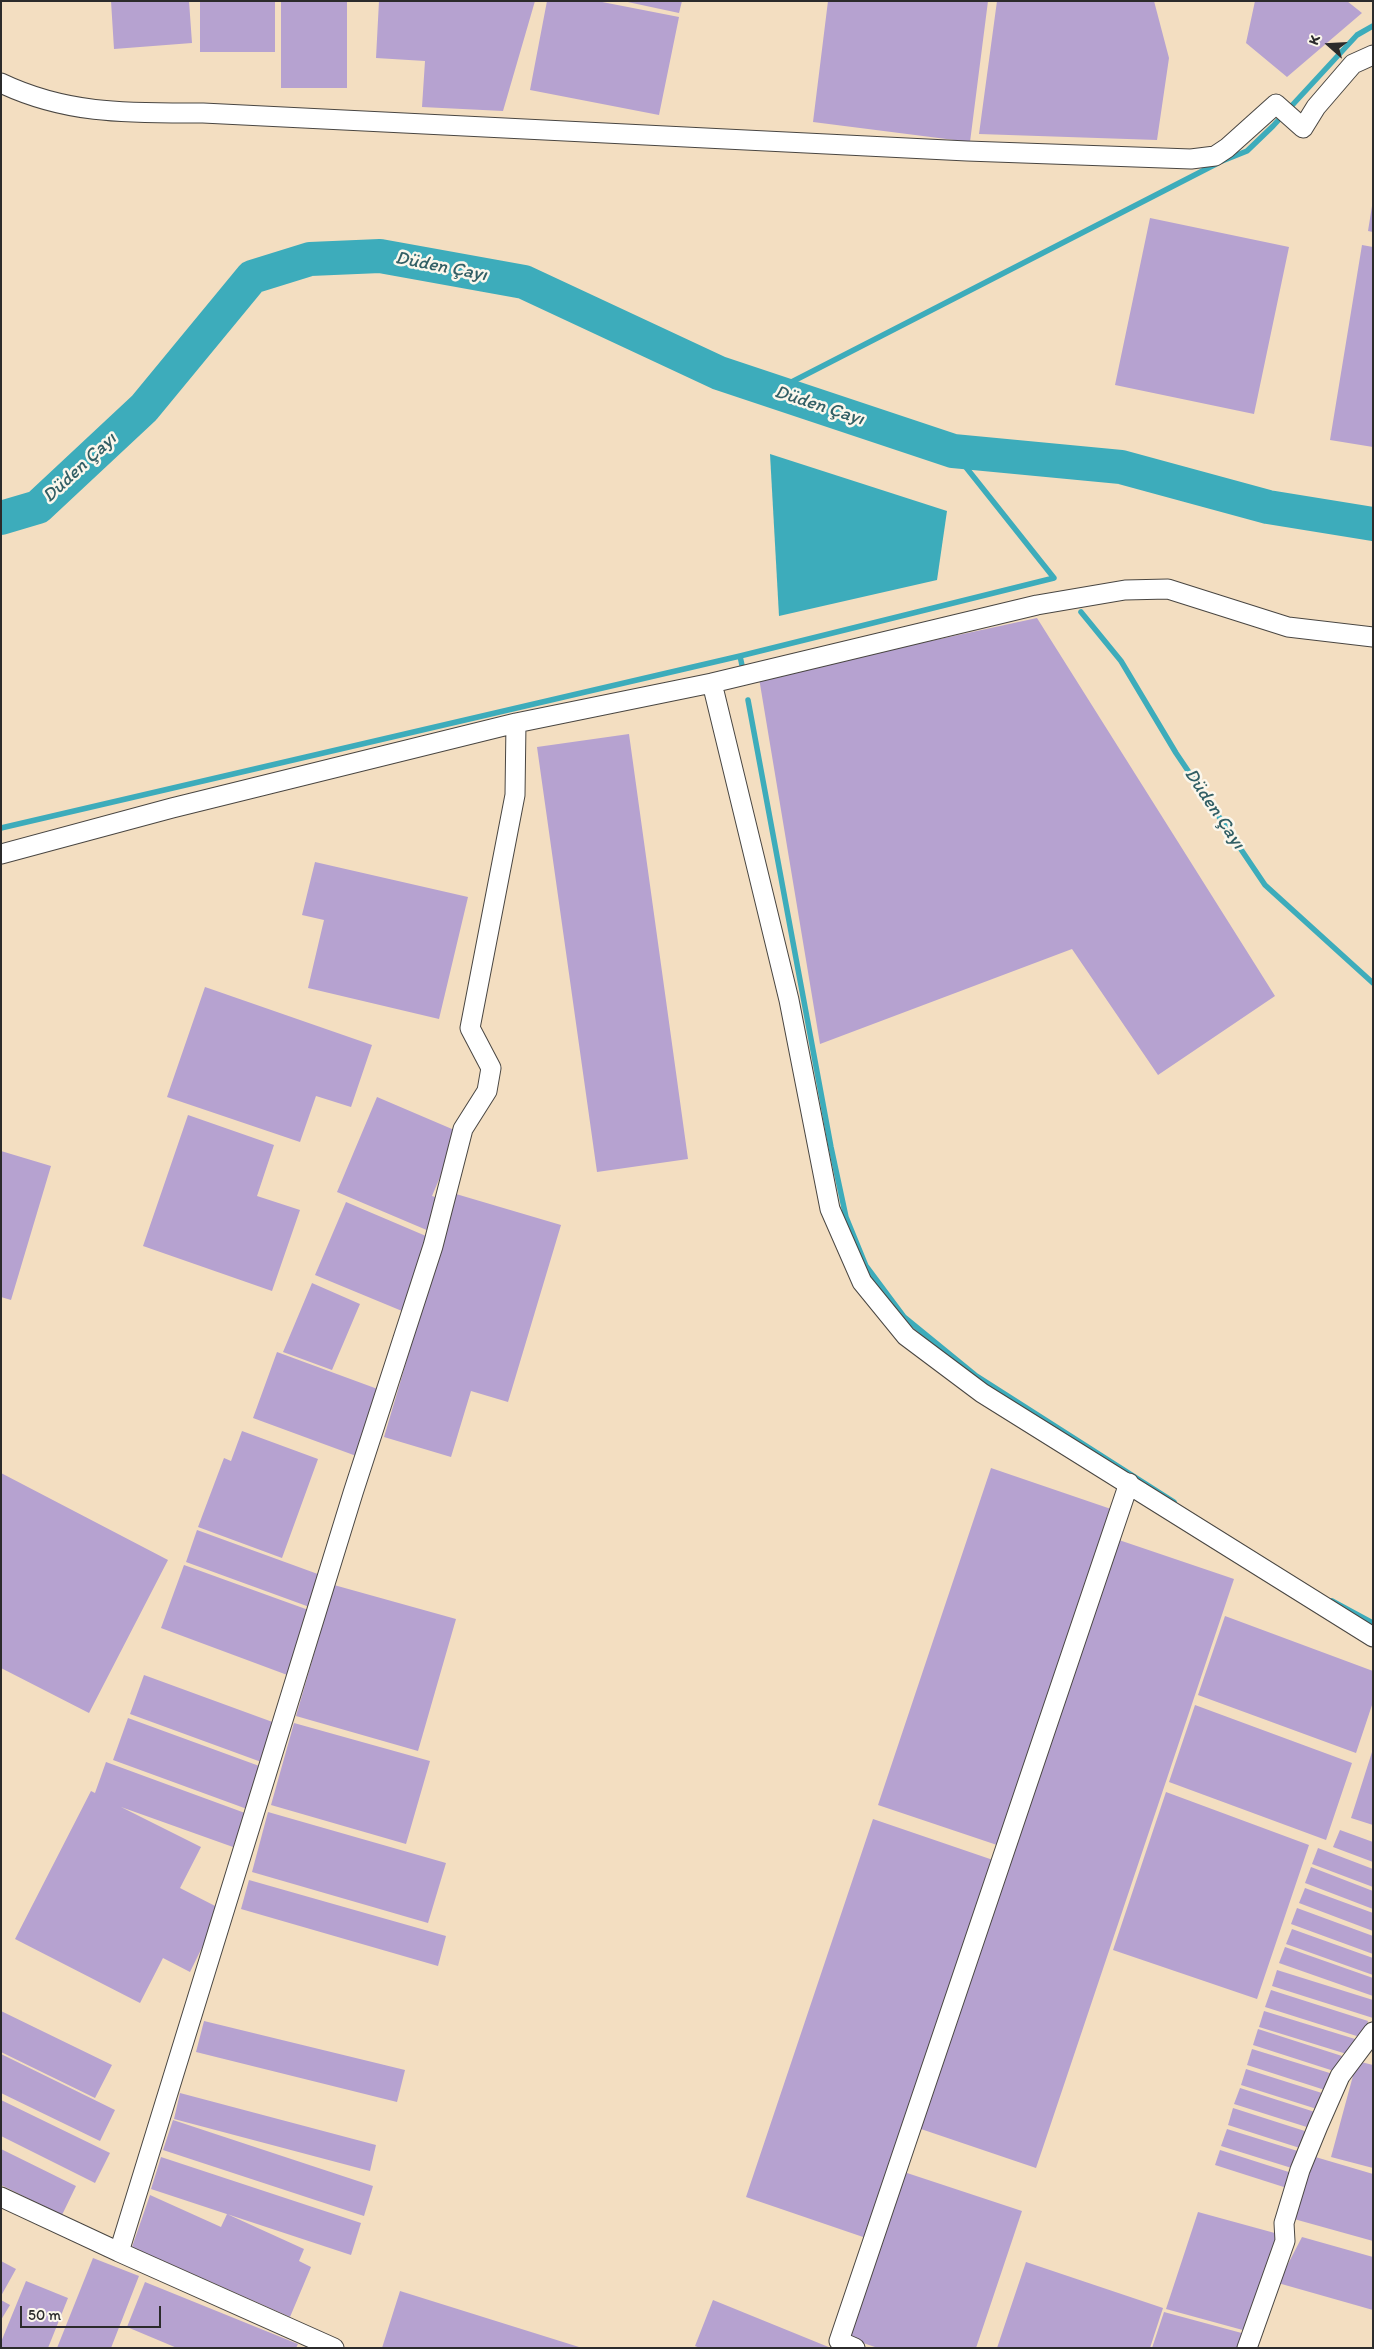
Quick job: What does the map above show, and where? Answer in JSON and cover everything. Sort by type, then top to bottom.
[{"type":"street","points":[[1,83],[48,102],[82,109],[119,113],[203,113],[967,151],[1191,159],[1215,156],[1227,148],[1276,104],[1303,128],[1316,107],[1354,64],[1373,55]]},
{"type":"street","points":[[1,854],[172,808],[516,723],[712,683],[1038,605],[1125,590],[1168,589],[1288,627],[1373,638]]},
{"type":"street","points":[[712,683],[789,1000],[830,1209],[862,1282],[906,1336],[982,1393],[1373,1637]]},
{"type":"street","points":[[119,2252],[353,1493],[433,1246],[463,1129],[487,1090],[491,1068],[470,1028],[515,795],[516,723]]},
{"type":"street","points":[[855,2348],[838,2342],[1129,1483]]},
{"type":"street","points":[[1247,2348],[1285,2241],[1284,2223],[1300,2170],[1340,2076],[1373,2032]]},
{"type":"street","points":[[1,2197],[334,2348]]},
{"type":"water","points":[[770,454],[947,511],[937,580],[779,616]]},
{"type":"building","points":[[111,1],[189,1],[192,43],[114,49]]},
{"type":"building","points":[[200,1],[275,1],[275,52],[200,52]]},
{"type":"building","points":[[281,1],[347,1],[347,88],[281,88]]},
{"type":"building","points":[[379,1],[535,1],[503,111],[422,107],[425,61],[376,58]]},
{"type":"building","points":[[547,1],[597,1],[679,17],[659,115],[530,90]]},
{"type":"building","points":[[623,1],[682,1],[679,13]]},
{"type":"building","points":[[828,1],[988,1],[970,142],[813,122]]},
{"type":"building","points":[[997,1],[1154,1],[1169,58],[1157,140],[979,134]]},
{"type":"building","points":[[1255,1],[1347,1],[1362,13],[1287,77],[1246,43]]},
{"type":"building","points":[[1373,206],[1373,232],[1368,231]]},
{"type":"building","points":[[1150,218],[1289,247],[1254,414],[1115,385]]},
{"type":"building","points":[[1362,245],[1373,247],[1373,447],[1330,440]]},
{"type":"building","points":[[1037,618],[1275,996],[1158,1075],[1072,949],[820,1044],[759,678]]},
{"type":"building","points":[[629,734],[688,1159],[597,1172],[537,747]]},
{"type":"building","points":[[315,862],[468,897],[439,1019],[308,988],[324,920],[302,915]]},
{"type":"building","points":[[205,987],[372,1045],[351,1107],[316,1096],[300,1142],[167,1097]]},
{"type":"building","points":[[377,1097],[459,1132],[432,1196],[442,1199],[429,1231],[337,1192]]},
{"type":"building","points":[[188,1115],[274,1145],[257,1196],[300,1210],[272,1291],[143,1246]]},
{"type":"building","points":[[1,1151],[51,1166],[11,1300],[1,1297]]},
{"type":"building","points":[[456,1194],[561,1225],[508,1402],[471,1391],[451,1457],[384,1437]]},
{"type":"building","points":[[346,1202],[433,1239],[402,1311],[315,1275]]},
{"type":"building","points":[[312,1283],[360,1304],[332,1370],[283,1352]]},
{"type":"building","points":[[277,1352],[383,1391],[359,1457],[253,1418]]},
{"type":"building","points":[[242,1431],[318,1459],[282,1558],[198,1527],[224,1458],[231,1461]]},
{"type":"building","points":[[991,1468],[1111,1509],[997,1845],[878,1805]]},
{"type":"building","points":[[1,1473],[168,1560],[89,1713],[1,1668]]},
{"type":"building","points":[[197,1530],[326,1577],[315,1609],[186,1562]]},
{"type":"building","points":[[1116,1539],[1234,1579],[1036,2168],[918,2128]]},
{"type":"building","points":[[184,1565],[314,1612],[290,1676],[161,1628]]},
{"type":"building","points":[[334,1585],[456,1619],[418,1751],[296,1716]]},
{"type":"building","points":[[1225,1616],[1373,1671],[1373,1702],[1356,1753],[1198,1695]]},
{"type":"building","points":[[144,1675],[278,1724],[264,1763],[130,1714]]},
{"type":"building","points":[[1195,1705],[1352,1763],[1326,1840],[1169,1782]]},
{"type":"building","points":[[128,1718],[262,1767],[247,1809],[113,1760]]},
{"type":"building","points":[[294,1723],[430,1761],[406,1844],[271,1805]]},
{"type":"building","points":[[1373,1753],[1373,1825],[1351,1818]]},
{"type":"building","points":[[106,1762],[245,1813],[233,1847],[121,1807],[201,1847],[180,1888],[221,1909],[190,1972],[163,1958],[140,2003],[15,1939],[91,1791],[95,1793]]},
{"type":"building","points":[[1166,1792],[1309,1845],[1257,1999],[1113,1950]]},
{"type":"building","points":[[268,1812],[446,1863],[428,1923],[252,1872]]},
{"type":"building","points":[[873,1819],[993,1860],[866,2238],[746,2197]]},
{"type":"building","points":[[1340,1830],[1373,1842],[1373,1862],[1333,1847]]},
{"type":"building","points":[[1318,1848],[1373,1869],[1373,1887],[1312,1864]]},
{"type":"building","points":[[1311,1867],[1373,1891],[1373,1909],[1305,1883]]},
{"type":"building","points":[[249,1880],[446,1936],[438,1966],[241,1909]]},
{"type":"building","points":[[1305,1888],[1373,1913],[1373,1931],[1299,1903]]},
{"type":"building","points":[[1297,1908],[1373,1936],[1373,1954],[1291,1924]]},
{"type":"building","points":[[1292,1929],[1373,1958],[1373,1975],[1286,1944]]},
{"type":"building","points":[[1285,1947],[1373,1978],[1373,1996],[1279,1963]]},
{"type":"building","points":[[1277,1970],[1373,2000],[1373,2018],[1272,1986]]},
{"type":"building","points":[[1271,1990],[1368,2021],[1363,2038],[1265,2007]]},
{"type":"building","points":[[1,2011],[112,2065],[95,2098],[1,2052]]},
{"type":"building","points":[[1264,2011],[1355,2039],[1350,2055],[1259,2027]]},
{"type":"building","points":[[204,2021],[405,2070],[397,2102],[196,2052]]},
{"type":"building","points":[[1258,2029],[1342,2056],[1337,2072],[1253,2045]]},
{"type":"building","points":[[1252,2049],[1333,2074],[1328,2091],[1247,2065]]},
{"type":"building","points":[[1,2054],[115,2110],[100,2141],[1,2093]]},
{"type":"building","points":[[1357,2061],[1373,2065],[1373,2168],[1331,2157]]},
{"type":"building","points":[[1246,2069],[1325,2094],[1320,2110],[1241,2085]]},
{"type":"building","points":[[1240,2088],[1318,2113],[1313,2129],[1234,2104]]},
{"type":"building","points":[[180,2093],[376,2145],[370,2171],[174,2119]]},
{"type":"building","points":[[1,2100],[110,2153],[95,2183],[1,2136]]},
{"type":"building","points":[[1233,2108],[1311,2133],[1306,2150],[1228,2125]]},
{"type":"building","points":[[173,2120],[373,2186],[364,2216],[163,2150]]},
{"type":"building","points":[[1227,2129],[1304,2153],[1298,2170],[1221,2146]]},
{"type":"building","points":[[1,2149],[76,2186],[62,2215],[1,2185]]},
{"type":"building","points":[[1220,2150],[1295,2174],[1290,2189],[1215,2165]]},
{"type":"building","points":[[1312,2156],[1373,2174],[1373,2241],[1294,2219]]},
{"type":"building","points":[[161,2157],[361,2223],[351,2255],[151,2189]]},
{"type":"building","points":[[904,2172],[1022,2211],[976,2348],[878,2348],[848,2338]]},
{"type":"building","points":[[150,2195],[221,2227],[227,2214],[304,2249],[299,2261],[311,2267],[290,2317],[132,2247]]},
{"type":"building","points":[[1198,2212],[1282,2235],[1250,2332],[1166,2309]]},
{"type":"building","points":[[1302,2237],[1373,2257],[1373,2310],[1278,2283]]},
{"type":"building","points":[[93,2258],[139,2276],[111,2348],[57,2348]]},
{"type":"building","points":[[1,2261],[16,2269],[1,2296]]},
{"type":"building","points":[[1026,2262],[1163,2308],[1150,2348],[997,2348]]},
{"type":"building","points":[[26,2281],[68,2298],[48,2348],[1,2348],[1,2342]]},
{"type":"building","points":[[145,2282],[298,2344],[296,2348],[177,2348],[127,2327]]},
{"type":"building","points":[[400,2291],[579,2347],[579,2348],[382,2348]]},
{"type":"building","points":[[1,2300],[10,2305],[1,2320]]},
{"type":"building","points":[[713,2300],[831,2348],[700,2348],[695,2346]]},
{"type":"building","points":[[1164,2312],[1249,2335],[1245,2348],[1152,2348]]},
{"type":"waterway","points":[[1222,161],[1247,151],[1273,126],[1357,35],[1373,26]]},
{"type":"waterway","points":[[774,391],[1218,163]]},
{"type":"waterway","name":"Düden Çayı","points":[[1,518],[38,507],[144,408],[252,277],[310,259],[380,256],[524,282],[719,373],[953,451],[1121,467],[1268,507],[1373,524]]},
{"type":"waterway","points":[[1,828],[740,656],[1054,578],[953,451]]},
{"type":"waterway","name":"Düden Çayı","points":[[1081,612],[1121,661],[1176,753],[1265,885],[1373,983]]},
{"type":"waterway","points":[[740,656],[743,670]]},
{"type":"waterway","points":[[748,700],[831,1147],[846,1217],[866,1266],[904,1317],[975,1375],[1174,1502]]},
{"type":"waterway","points":[[1332,1601],[1373,1623]]}]
